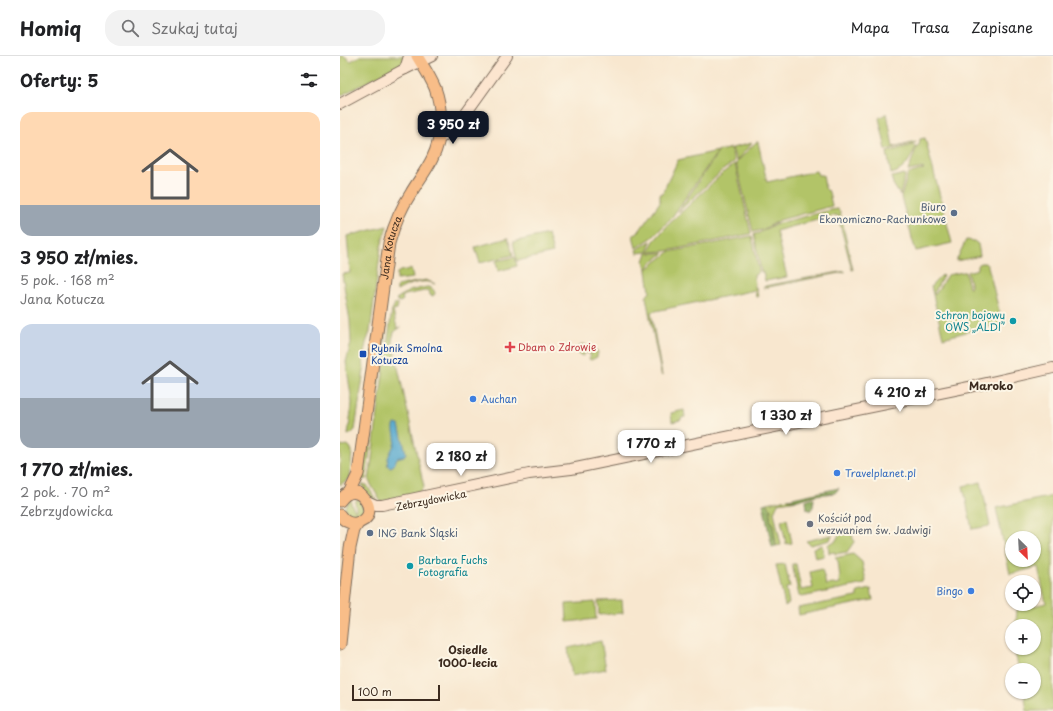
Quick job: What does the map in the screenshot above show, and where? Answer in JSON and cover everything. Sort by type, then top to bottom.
[{"type":"main road","name":"Jana Kotucza","points":[[344,497],[358,474],[390,243],[398,216],[431,161],[439,138],[441,115],[439,100],[433,83],[419,59]]},
{"type":"main road","name":"Jana Kotucza","points":[[358,474],[369,508],[363,519]]},
{"type":"main road","points":[[344,497],[356,493],[365,499]]},
{"type":"main road","points":[[342,519],[351,523],[363,519]]},
{"type":"main road","points":[[342,519],[348,531],[350,548]]},
{"type":"main road","points":[[340,644],[350,548],[354,530],[363,519]]},
{"type":"street","points":[[404,69],[409,56]]},
{"type":"street","points":[[340,104],[404,69],[419,59],[432,56]]},
{"type":"street","points":[[439,138],[450,134],[454,130],[507,56]]},
{"type":"street","name":"Zebrzydowicka","points":[[365,499],[376,505],[382,505],[530,474],[566,470],[1053,368]]},
{"type":"street","name":"Zebrzydowicka","points":[[363,519],[377,511],[552,475],[566,470]]},
{"type":"green space","points":[[340,56],[344,56],[351,61],[360,56],[407,56],[405,62],[340,96]]},
{"type":"green space","points":[[887,113],[893,147],[916,141],[915,143],[886,150],[879,118]]},
{"type":"green space","points":[[925,138],[952,243],[916,251],[901,197],[908,174],[924,169],[908,171],[920,139]]},
{"type":"green space","points":[[756,142],[758,142],[767,182],[816,171],[818,175],[823,175],[825,188],[829,192],[832,206],[780,220],[762,230],[753,232],[736,163]]},
{"type":"green space","points":[[752,143],[736,161],[732,148]]},
{"type":"green space","points":[[913,145],[916,146],[904,167],[891,174],[887,152]]},
{"type":"green space","points":[[731,148],[734,162],[723,170],[678,212],[719,151]]},
{"type":"green space","points":[[718,151],[672,217],[653,237],[636,248],[633,235],[637,234],[660,202],[660,194],[662,194],[678,160]]},
{"type":"green space","points":[[735,164],[751,233],[666,251],[648,252],[654,241],[668,225],[725,171]]},
{"type":"green space","points":[[904,174],[905,176],[900,195],[893,184],[892,177]]},
{"type":"green space","points":[[838,209],[840,212],[853,270],[838,216],[836,215],[776,231],[787,277],[765,281],[763,272],[761,272],[754,234],[759,233],[775,224]]},
{"type":"green space","points":[[387,226],[381,247],[370,332],[366,343],[363,360],[364,370],[355,430],[348,435],[352,403],[346,362],[351,343],[350,321],[342,274],[350,273],[347,236]]},
{"type":"green space","points":[[548,234],[553,253],[517,261],[513,242]]},
{"type":"green space","points":[[752,236],[759,271],[754,275],[754,287],[756,287],[758,297],[756,297],[755,290],[651,312],[662,376],[646,297],[650,292],[647,269],[669,252]]},
{"type":"green space","points":[[508,238],[513,255],[480,263],[475,247]]},
{"type":"green space","points":[[966,240],[974,241],[978,244],[980,256],[956,261]]},
{"type":"green space","points":[[651,241],[647,252],[637,253],[636,250]]},
{"type":"green space","points":[[647,253],[664,253],[646,269],[644,261]]},
{"type":"green space","points":[[515,257],[517,266],[498,271],[496,261]]},
{"type":"green space","points":[[980,263],[985,263],[988,266],[1002,323],[985,327],[982,316],[984,327],[979,328],[975,326],[978,329],[943,338],[931,286],[942,275],[943,276],[934,293],[935,295],[947,275],[965,272],[969,287],[971,287],[967,272],[978,269]]},
{"type":"green space","points":[[411,269],[413,278],[397,280],[397,273]]},
{"type":"green space","points":[[845,272],[763,288],[765,286]]},
{"type":"green space","points":[[426,280],[435,284],[430,282],[420,282],[397,291],[397,286]]},
{"type":"green space","points":[[427,287],[434,291],[435,294],[433,296],[430,295],[429,290],[405,295],[402,297],[403,300],[400,302],[396,299],[409,291]]},
{"type":"green space","points":[[395,304],[398,304],[397,310],[393,311],[397,328],[401,327],[394,332],[392,340],[424,487],[420,492],[381,502],[369,481],[392,310]]},
{"type":"green space","points":[[385,326],[386,327],[374,416],[372,400]]},
{"type":"green space","points":[[582,344],[586,345],[584,349],[592,353],[594,349],[598,352],[597,357],[591,360],[589,359],[591,355],[585,352],[583,356],[576,353],[577,349]]},
{"type":"green space","points":[[684,410],[685,417],[681,418],[681,420],[672,422],[671,413]]},
{"type":"green space","points":[[370,436],[372,436],[366,479],[361,480],[364,457]]},
{"type":"green space","points":[[348,445],[352,451],[350,478],[340,485],[340,446]]},
{"type":"green space","points":[[981,482],[990,526],[972,529],[963,486]]},
{"type":"green space","points":[[362,484],[367,485],[377,502],[366,494]]},
{"type":"green space","points":[[839,488],[835,493],[816,495],[798,500],[788,499]]},
{"type":"green space","points":[[1053,496],[1053,711],[1027,711],[1025,699],[1041,699],[1041,663],[1017,663],[1016,655],[1041,655],[1041,619],[1016,619],[1017,611],[1041,611],[1041,604],[1046,603],[1038,567],[1041,567],[1041,531],[1005,531],[1005,550],[996,508]]},
{"type":"green space","points":[[351,498],[351,503],[355,511],[355,502],[357,499],[360,500],[364,509],[360,516],[350,517],[345,513],[346,506]]},
{"type":"green space","points":[[812,498],[814,499],[813,507],[810,511],[809,509],[807,510],[806,500]]},
{"type":"green space","points":[[788,499],[798,500],[778,503],[774,512],[781,545],[776,546],[773,526],[770,519],[771,509],[767,503]]},
{"type":"green space","points":[[767,503],[771,509],[770,519],[773,526],[776,546],[772,547],[763,504]]},
{"type":"green space","points":[[787,519],[792,543],[786,544],[781,520]]},
{"type":"green space","points":[[851,531],[854,542],[847,552],[835,554],[835,552],[829,553],[828,545],[835,542],[840,533]]},
{"type":"green space","points":[[832,535],[830,540],[810,545],[806,541]]},
{"type":"green space","points":[[822,545],[824,556],[815,558],[813,548]]},
{"type":"green space","points":[[853,554],[862,562],[866,581],[864,584],[802,597],[799,596],[792,564],[796,564],[801,590],[813,588],[810,572],[822,569],[826,585],[835,585],[840,584],[840,578],[838,561],[835,558]]},
{"type":"green space","points":[[785,564],[790,587],[786,588],[789,603],[785,606],[776,565]]},
{"type":"green space","points":[[1009,567],[1038,567],[1010,574]]},
{"type":"green space","points":[[871,589],[873,600],[799,615],[798,608],[857,597],[858,592]]},
{"type":"green space","points":[[622,600],[623,613],[599,615],[598,601]]},
{"type":"green space","points":[[595,602],[596,619],[567,622],[566,604]]},
{"type":"green space","points":[[601,641],[606,669],[572,676],[568,648]]},
{"type":"water","points":[[395,424],[399,425],[406,453],[404,456],[397,458],[394,465],[391,467],[388,466],[387,463],[395,441]]},
{"type":"place","name":"Biuro Ekonomiczno-Rachunkowe","points":[[954,213]]},
{"type":"place","name":"Schron bojowy OWS „ALDI”","points":[[1013,321]]},
{"type":"place","name":"Dbam o Zdrowie","points":[[510,347]]},
{"type":"place","name":"Rybnik Smolna Kotucza","points":[[363,354]]},
{"type":"place","name":"Auchan","points":[[473,399]]},
{"type":"place","name":"Travelplanet.pl","points":[[837,473]]},
{"type":"place","name":"Kościół pod wezwaniem św. Jadwigi","points":[[810,524]]},
{"type":"place","name":"ING Bank Śląski","points":[[370,533]]},
{"type":"place","name":"Barbara Fuchs Fotografia","points":[[410,566]]},
{"type":"place","name":"Bingo","points":[[971,591]]},
{"type":"district","name":"Maroko","points":[[991,386]]},
{"type":"district","name":"Osiedle 1000-lecia","points":[[468,656]]}]
